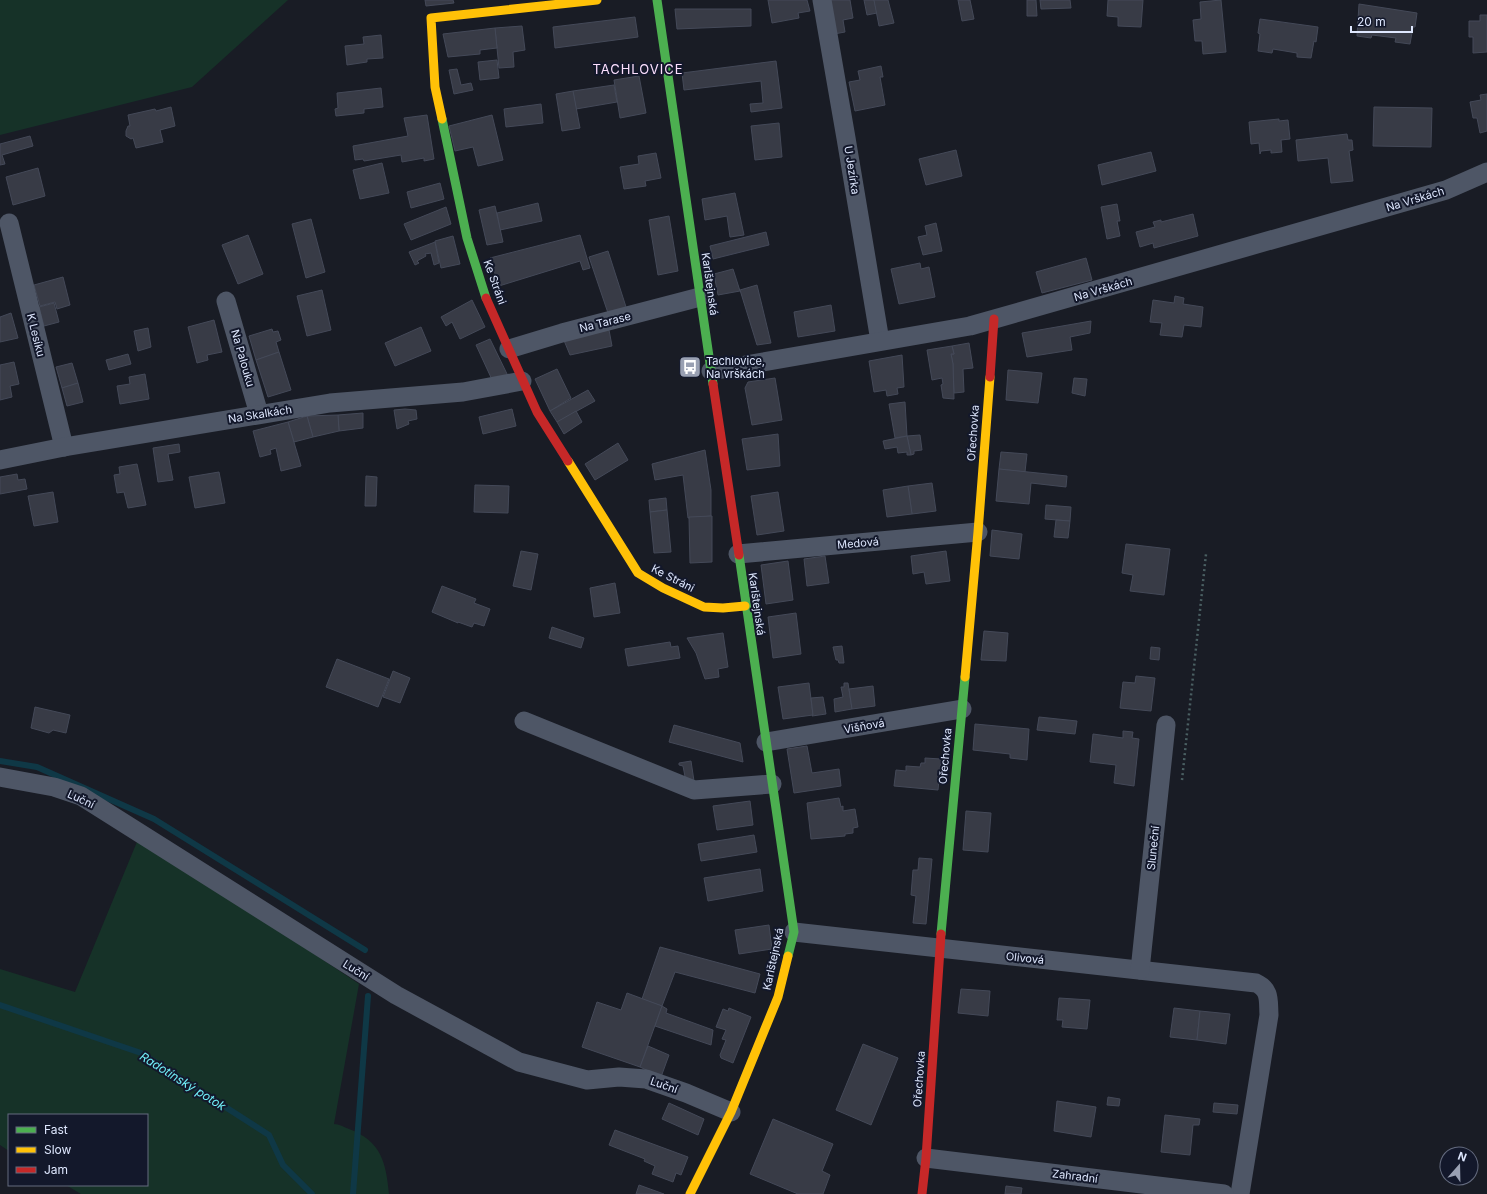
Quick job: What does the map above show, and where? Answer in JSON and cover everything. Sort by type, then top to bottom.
[{"type":"street","name":"Ke Stráni","points":[[597,0],[431,18],[434,88],[467,238],[486,298],[536,412],[638,573],[663,588],[704,606],[723,608],[745,606]]},
{"type":"street","name":"Karlštejnská","points":[[657,0],[794,932],[778,997],[731,1112],[690,1194]]},
{"type":"street","name":"U Jezírka","points":[[822,0],[880,341]]},
{"type":"street","name":"Na Vrškách","points":[[711,371],[970,326],[1446,190],[1487,172]]},
{"type":"street","name":"K Lesíku","points":[[9,223],[64,447]]},
{"type":"street","name":"Na Tarase","points":[[509,349],[562,333],[700,297]]},
{"type":"street","name":"Na Palouku","points":[[226,301],[259,414]]},
{"type":"street","name":"Ořechovka","points":[[922,1194],[926,1158],[940,948],[978,532],[994,319]]},
{"type":"street","name":"Na Skalkách","points":[[0,460],[64,447],[330,403],[463,392],[522,381]]},
{"type":"street","name":"Medová","points":[[738,554],[978,532]]},
{"type":"street","name":"Višňová","points":[[766,742],[962,709]]},
{"type":"street","points":[[524,721],[694,790],[772,784]]},
{"type":"street","name":"Sluneční","points":[[1140,970],[1166,725]]},
{"type":"street","name":"Luční","points":[[0,777],[54,787],[81,796],[396,995],[519,1062],[586,1080],[619,1077],[646,1079],[686,1093],[731,1112]]},
{"type":"street","name":"Olivová","points":[[794,932],[1256,983],[1263,986],[1268,996],[1269,1015],[1240,1194]]},
{"type":"street","name":"Zahradní","points":[[926,1158],[1224,1194]]},
{"type":"green space","points":[[0,0],[288,0],[192,87],[0,135]]},
{"type":"green space","points":[[139,837],[359,984],[334,1124],[338,1124],[360,1134],[375,1146],[380,1154],[386,1172],[389,1194],[81,1194],[68,1186],[148,1186],[148,1114],[8,1114],[8,1150],[0,1145],[0,969],[75,992]]},
{"type":"building","points":[[425,0],[453,0],[454,3],[426,6]]},
{"type":"building","points":[[768,0],[807,0],[810,11],[798,13],[799,18],[772,23]]},
{"type":"building","points":[[828,0],[850,0],[853,18],[843,20],[845,32],[834,34]]},
{"type":"building","points":[[864,0],[874,0],[877,13],[867,15]]},
{"type":"building","points":[[874,0],[888,0],[894,23],[879,26]]},
{"type":"building","points":[[958,0],[970,0],[974,19],[962,21]]},
{"type":"building","points":[[1027,0],[1036,0],[1037,16],[1027,16]]},
{"type":"building","points":[[1040,0],[1070,0],[1071,8],[1041,9]]},
{"type":"building","points":[[1108,0],[1143,0],[1141,27],[1118,26],[1118,17],[1107,16]]},
{"type":"building","points":[[1221,0],[1226,52],[1203,54],[1202,41],[1195,41],[1193,20],[1201,19],[1200,2]]},
{"type":"building","points":[[1359,4],[1417,13],[1410,44],[1395,42],[1396,38],[1372,35],[1371,38],[1357,36]]},
{"type":"building","points":[[675,9],[751,9],[751,26],[677,29]]},
{"type":"building","points":[[1480,15],[1487,15],[1487,52],[1473,53],[1473,37],[1469,37],[1469,21],[1480,21]]},
{"type":"building","points":[[635,17],[638,37],[555,48],[553,27]]},
{"type":"building","points":[[1260,19],[1318,27],[1316,42],[1314,41],[1311,58],[1297,57],[1297,53],[1273,49],[1272,53],[1258,51]]},
{"type":"building","points":[[522,26],[525,50],[513,52],[514,67],[499,68],[495,28]]},
{"type":"building","points":[[495,28],[497,48],[480,50],[480,54],[448,57],[443,34]]},
{"type":"building","points":[[381,35],[383,58],[367,59],[367,62],[347,65],[345,46],[364,44],[363,37]]},
{"type":"building","points":[[497,60],[499,78],[480,80],[478,62]]},
{"type":"building","points":[[776,61],[782,108],[751,112],[750,104],[763,103],[761,81],[684,90],[682,73]]},
{"type":"building","points":[[881,66],[883,77],[880,77],[885,105],[855,111],[849,82],[860,80],[858,71]]},
{"type":"building","points":[[457,69],[461,85],[471,83],[473,90],[454,94],[449,70]]},
{"type":"building","points":[[639,76],[646,113],[620,118],[614,80]]},
{"type":"building","points":[[614,85],[617,102],[576,109],[573,91]]},
{"type":"building","points":[[381,88],[383,107],[364,109],[364,113],[336,116],[335,109],[338,108],[337,93]]},
{"type":"building","points":[[573,91],[580,128],[562,131],[556,94]]},
{"type":"building","points":[[1487,94],[1487,131],[1480,133],[1477,118],[1473,118],[1470,102],[1481,100],[1480,95]]},
{"type":"building","points":[[541,104],[543,123],[506,127],[504,109]]},
{"type":"building","points":[[171,107],[175,126],[160,130],[163,142],[136,148],[133,138],[131,139],[126,136],[128,126],[130,126],[128,115]]},
{"type":"building","points":[[1374,107],[1432,108],[1431,147],[1373,146]]},
{"type":"building","points":[[427,115],[434,159],[424,161],[424,158],[402,162],[401,155],[364,161],[363,159],[355,160],[353,146],[408,136],[404,118]]},
{"type":"building","points":[[492,115],[503,160],[478,166],[473,147],[455,151],[449,126]]},
{"type":"building","points":[[1279,119],[1279,121],[1288,120],[1290,139],[1281,140],[1282,152],[1271,153],[1271,150],[1261,151],[1260,154],[1259,143],[1251,144],[1249,122]]},
{"type":"building","points":[[779,123],[782,157],[755,160],[751,126]]},
{"type":"building","points":[[1347,134],[1348,140],[1352,140],[1353,150],[1349,151],[1353,181],[1331,183],[1328,158],[1298,161],[1296,140]]},
{"type":"building","points":[[30,136],[33,146],[2,155],[5,164],[0,165],[0,144]]},
{"type":"building","points":[[956,150],[962,176],[926,185],[919,159]]},
{"type":"building","points":[[1151,152],[1156,171],[1102,185],[1098,165]]},
{"type":"building","points":[[656,153],[661,178],[645,181],[646,186],[624,189],[620,167],[639,164],[638,156]]},
{"type":"building","points":[[382,163],[389,193],[360,199],[353,170]]},
{"type":"building","points":[[38,168],[45,196],[13,205],[6,177]]},
{"type":"building","points":[[440,183],[444,199],[411,208],[407,192]]},
{"type":"building","points":[[735,193],[744,235],[730,237],[727,216],[705,220],[702,199]]},
{"type":"building","points":[[538,203],[542,221],[500,230],[497,213]]},
{"type":"building","points":[[1117,204],[1120,221],[1117,221],[1120,236],[1107,239],[1101,207]]},
{"type":"building","points":[[495,206],[503,242],[487,245],[479,210]]},
{"type":"building","points":[[446,207],[451,224],[411,240],[404,224]]},
{"type":"building","points":[[1193,214],[1198,236],[1154,248],[1153,243],[1140,247],[1136,232],[1155,227],[1153,222],[1161,220],[1161,222]]},
{"type":"building","points":[[669,216],[678,271],[658,275],[649,220]]},
{"type":"building","points":[[311,219],[325,272],[306,278],[292,224]]},
{"type":"building","points":[[936,223],[942,251],[923,255],[918,237],[927,235],[925,226]]},
{"type":"building","points":[[766,232],[769,245],[713,259],[710,246]]},
{"type":"building","points":[[248,235],[263,274],[238,284],[222,245]]},
{"type":"building","points":[[580,235],[590,268],[583,270],[580,261],[499,286],[490,258]]},
{"type":"building","points":[[453,236],[460,264],[441,268],[435,241]]},
{"type":"building","points":[[435,242],[439,263],[434,265],[431,253],[425,254],[426,256],[417,261],[419,263],[415,265],[409,252]]},
{"type":"building","points":[[608,251],[627,310],[609,316],[589,257]]},
{"type":"building","points":[[1086,258],[1092,280],[1042,293],[1036,272]]},
{"type":"building","points":[[920,263],[921,269],[929,267],[935,297],[899,304],[891,269]]},
{"type":"building","points":[[733,269],[740,291],[718,295],[714,274]]},
{"type":"building","points":[[63,277],[70,305],[57,309],[55,302],[40,306],[34,285]]},
{"type":"building","points":[[757,285],[771,343],[757,345],[740,290]]},
{"type":"building","points":[[322,290],[331,330],[307,336],[297,296]]},
{"type":"building","points":[[1175,296],[1184,298],[1183,304],[1203,307],[1201,327],[1184,325],[1182,337],[1160,335],[1162,323],[1150,322],[1153,300],[1174,303]]},
{"type":"building","points":[[472,300],[485,327],[460,339],[452,322],[446,326],[441,317]]},
{"type":"building","points":[[54,303],[59,322],[44,326],[39,307]]},
{"type":"building","points":[[831,305],[835,331],[798,337],[794,312]]},
{"type":"building","points":[[11,313],[18,338],[0,342],[0,317]]},
{"type":"building","points":[[214,320],[222,352],[207,355],[208,360],[197,363],[188,327]]},
{"type":"building","points":[[1091,321],[1090,333],[1070,337],[1072,350],[1027,357],[1022,333]]},
{"type":"building","points":[[421,327],[431,351],[395,366],[385,343]]},
{"type":"building","points":[[148,328],[151,347],[138,351],[134,331]]},
{"type":"building","points":[[272,329],[273,332],[278,331],[281,340],[276,342],[279,352],[256,360],[249,336]]},
{"type":"building","points":[[609,330],[612,346],[570,355],[563,338]]},
{"type":"building","points":[[490,339],[509,378],[494,384],[476,345]]},
{"type":"building","points":[[969,343],[973,368],[963,369],[964,392],[954,393],[953,364],[951,354],[954,354],[952,346]]},
{"type":"building","points":[[952,346],[954,354],[951,354],[953,364],[954,399],[943,398],[941,385],[943,384],[942,378],[932,380],[927,350]]},
{"type":"building","points":[[279,352],[291,390],[268,397],[256,360]]},
{"type":"building","points":[[128,354],[131,364],[109,370],[106,360]]},
{"type":"building","points":[[902,355],[904,387],[897,388],[898,394],[887,396],[886,390],[874,392],[869,361]]},
{"type":"building","points":[[14,362],[19,384],[10,386],[12,397],[0,400],[0,365]]},
{"type":"building","points":[[72,363],[78,383],[62,388],[56,367]]},
{"type":"building","points":[[557,369],[571,398],[550,411],[535,379]]},
{"type":"building","points":[[1008,370],[1042,373],[1038,403],[1006,400]]},
{"type":"building","points":[[145,374],[149,399],[120,404],[117,386],[130,384],[129,377]]},
{"type":"building","points":[[775,378],[782,420],[752,425],[745,388],[748,382]]},
{"type":"building","points":[[1074,378],[1087,379],[1085,396],[1072,393]]},
{"type":"building","points":[[78,383],[83,402],[67,406],[62,388]]},
{"type":"building","points":[[588,390],[595,401],[557,422],[550,411]]},
{"type":"building","points":[[905,402],[907,436],[895,438],[889,404]]},
{"type":"building","points":[[512,409],[516,426],[483,434],[479,417]]},
{"type":"building","points":[[394,410],[416,410],[417,419],[408,421],[409,424],[397,429]]},
{"type":"building","points":[[576,411],[582,422],[564,434],[557,422]]},
{"type":"building","points":[[363,413],[363,428],[339,431],[338,415]]},
{"type":"building","points":[[338,415],[339,431],[313,437],[307,416]]},
{"type":"building","points":[[307,416],[313,437],[294,442],[288,422]]},
{"type":"building","points":[[288,422],[301,466],[281,471],[276,448],[270,450],[271,454],[260,457],[253,431]]},
{"type":"building","points":[[778,434],[780,466],[747,470],[742,439]]},
{"type":"building","points":[[920,435],[922,450],[914,451],[914,454],[911,455],[907,436]]},
{"type":"building","points":[[907,436],[911,455],[907,455],[907,452],[898,453],[897,447],[885,449],[883,441]]},
{"type":"building","points":[[618,443],[628,460],[595,480],[585,464]]},
{"type":"building","points":[[179,444],[180,452],[168,454],[173,480],[158,482],[153,448]]},
{"type":"building","points":[[705,450],[711,490],[711,516],[688,518],[683,475],[655,480],[652,464]]},
{"type":"building","points":[[1001,452],[1027,454],[1025,472],[999,469]]},
{"type":"building","points":[[137,464],[146,505],[128,508],[124,492],[117,493],[114,475],[120,474],[119,467]]},
{"type":"building","points":[[999,469],[1067,476],[1066,487],[1031,483],[1029,504],[996,501]]},
{"type":"building","points":[[219,472],[225,503],[195,508],[189,477]]},
{"type":"building","points":[[17,474],[18,480],[25,479],[27,489],[0,494],[0,477]]},
{"type":"building","points":[[366,476],[377,477],[376,506],[365,506]]},
{"type":"building","points":[[932,483],[936,511],[912,514],[908,486]]},
{"type":"building","points":[[475,485],[509,486],[508,513],[474,512]]},
{"type":"building","points":[[908,486],[912,514],[887,517],[883,490]]},
{"type":"building","points":[[53,492],[58,522],[34,526],[28,496]]},
{"type":"building","points":[[778,492],[784,531],[757,535],[751,496]]},
{"type":"building","points":[[666,498],[667,510],[650,512],[649,500]]},
{"type":"building","points":[[1046,505],[1071,507],[1070,521],[1045,519]]},
{"type":"building","points":[[667,510],[671,552],[654,553],[650,512]]},
{"type":"building","points":[[712,516],[712,562],[690,563],[689,517]]},
{"type":"building","points":[[1056,520],[1070,521],[1068,538],[1054,537]]},
{"type":"building","points":[[992,530],[1022,534],[1019,559],[990,556]]},
{"type":"building","points":[[1126,544],[1170,549],[1164,595],[1130,591],[1133,575],[1122,573]]},
{"type":"building","points":[[521,551],[538,554],[531,590],[513,586]]},
{"type":"building","points":[[946,551],[950,581],[926,584],[924,572],[913,574],[911,556]]},
{"type":"building","points":[[825,556],[829,583],[807,586],[804,559]]},
{"type":"building","points":[[788,561],[793,600],[766,604],[761,565]]},
{"type":"building","points":[[615,583],[620,613],[594,617],[590,588]]},
{"type":"building","points":[[442,586],[476,599],[474,603],[490,609],[484,626],[474,623],[472,627],[432,612]]},
{"type":"building","points":[[796,613],[801,654],[773,658],[768,617]]},
{"type":"building","points":[[552,627],[584,638],[581,648],[549,638]]},
{"type":"building","points":[[984,631],[1008,633],[1006,661],[981,660]]},
{"type":"building","points":[[723,633],[728,667],[718,669],[719,677],[705,679],[696,653],[687,638]]},
{"type":"building","points":[[670,642],[671,647],[678,646],[680,658],[628,666],[625,649]]},
{"type":"building","points":[[842,646],[844,663],[839,663],[838,660],[836,660],[833,647]]},
{"type":"building","points":[[1151,647],[1160,648],[1159,660],[1150,659]]},
{"type":"building","points":[[337,659],[389,679],[378,707],[326,687]]},
{"type":"building","points":[[393,671],[410,678],[400,703],[383,697]]},
{"type":"building","points":[[1136,676],[1155,678],[1151,711],[1120,708],[1123,682],[1135,683]]},
{"type":"building","points":[[809,683],[813,715],[783,719],[778,687]]},
{"type":"building","points":[[844,683],[848,683],[852,709],[835,712],[834,699],[843,697],[841,687],[844,687]]},
{"type":"building","points":[[873,686],[875,706],[852,709],[849,689]]},
{"type":"building","points":[[823,697],[826,714],[812,716],[811,698]]},
{"type":"building","points":[[35,707],[70,715],[66,733],[53,730],[49,733],[31,728]]},
{"type":"building","points":[[1039,717],[1077,721],[1075,734],[1037,730]]},
{"type":"building","points":[[975,724],[1029,729],[1027,760],[1010,758],[1010,754],[973,750]]},
{"type":"building","points":[[674,725],[740,743],[743,762],[669,742]]},
{"type":"building","points":[[1123,731],[1133,732],[1132,738],[1139,739],[1134,786],[1114,783],[1116,765],[1090,762],[1093,734],[1123,738]]},
{"type":"building","points":[[807,746],[812,773],[839,769],[841,786],[794,793],[787,749]]},
{"type":"building","points":[[925,758],[941,759],[938,790],[894,786],[896,770],[906,771],[906,766],[920,767],[921,763],[925,763]]},
{"type":"building","points":[[691,761],[694,781],[686,782],[683,766],[679,765],[679,763]]},
{"type":"building","points":[[839,798],[841,807],[843,806],[843,811],[855,809],[858,827],[853,828],[853,833],[845,834],[845,836],[811,839],[807,803]]},
{"type":"building","points":[[750,801],[753,825],[717,830],[713,806]]},
{"type":"building","points":[[966,811],[991,813],[988,852],[963,850]]},
{"type":"building","points":[[754,835],[757,852],[701,861],[698,844]]},
{"type":"building","points":[[919,858],[932,859],[926,924],[913,923],[916,896],[911,895],[913,870],[918,870]]},
{"type":"building","points":[[760,869],[763,891],[708,901],[704,878]]},
{"type":"building","points":[[769,925],[772,949],[739,954],[735,930]]},
{"type":"building","points":[[660,947],[760,974],[755,993],[675,972],[662,1006],[642,999]]},
{"type":"building","points":[[961,989],[990,991],[988,1016],[958,1013]]},
{"type":"building","points":[[627,993],[662,1006],[640,1067],[582,1047],[597,1002],[621,1010]]},
{"type":"building","points":[[1059,998],[1090,1000],[1087,1029],[1062,1027],[1063,1020],[1057,1020]]},
{"type":"building","points":[[662,1006],[667,1009],[666,1013],[713,1030],[711,1045],[655,1026]]},
{"type":"building","points":[[729,1008],[751,1017],[733,1063],[721,1058],[720,1055],[726,1040],[722,1039],[726,1030],[716,1027],[723,1009],[728,1011]]},
{"type":"building","points":[[1174,1008],[1200,1011],[1197,1040],[1170,1037]]},
{"type":"building","points":[[1200,1011],[1230,1014],[1226,1044],[1197,1040]]},
{"type":"building","points":[[863,1044],[898,1058],[871,1125],[836,1110]]},
{"type":"building","points":[[648,1046],[669,1055],[661,1077],[640,1067]]},
{"type":"building","points":[[1108,1097],[1120,1099],[1119,1106],[1107,1105]]},
{"type":"building","points":[[1057,1101],[1096,1107],[1091,1137],[1054,1131]]},
{"type":"building","points":[[669,1103],[704,1119],[698,1135],[662,1119]]},
{"type":"building","points":[[1214,1103],[1238,1105],[1237,1114],[1213,1112]]},
{"type":"building","points":[[1165,1115],[1200,1119],[1199,1125],[1193,1125],[1190,1155],[1161,1152]]},
{"type":"building","points":[[773,1119],[833,1144],[822,1171],[830,1175],[823,1194],[798,1194],[750,1174]]},
{"type":"building","points":[[615,1130],[688,1157],[681,1175],[676,1173],[673,1182],[652,1174],[655,1166],[644,1161],[645,1159],[609,1145]]},
{"type":"building","points":[[639,1185],[664,1194],[636,1194]]},
{"type":"building","points":[[1006,1186],[1022,1188],[1021,1194],[1005,1194]]},
{"type":"waterway","points":[[0,761],[37,767],[154,819],[365,950]]},
{"type":"waterway","points":[[353,1194],[368,996]]},
{"type":"waterway","name":"Radotínský potok","points":[[0,1005],[141,1053],[269,1135],[283,1165],[312,1194]]},
{"type":"traffic: fast","points":[[657,0],[713,384]]},
{"type":"traffic: fast","points":[[442,119],[467,238],[486,298]]},
{"type":"traffic: fast","points":[[739,555],[794,932],[788,956]]},
{"type":"traffic: fast","points":[[941,934],[965,677]]},
{"type":"traffic: slow","points":[[442,119],[435,87],[431,18],[597,0]]},
{"type":"traffic: slow","points":[[965,677],[990,377]]},
{"type":"traffic: slow","points":[[568,461],[638,573],[663,588],[704,607],[723,608],[745,606]]},
{"type":"traffic: slow","points":[[690,1194],[731,1112],[778,997],[788,956]]},
{"type":"traffic: jam","points":[[486,298],[537,412],[568,461]]},
{"type":"traffic: jam","points":[[990,377],[994,319]]},
{"type":"traffic: jam","points":[[713,384],[739,555]]},
{"type":"traffic: jam","points":[[922,1194],[926,1158],[941,934]]},
{"type":"place","name":"Tachlovice, Na vrškách","points":[[690,367]]},
{"type":"district","name":"TACHLOVICE","points":[[638,69]]}]
